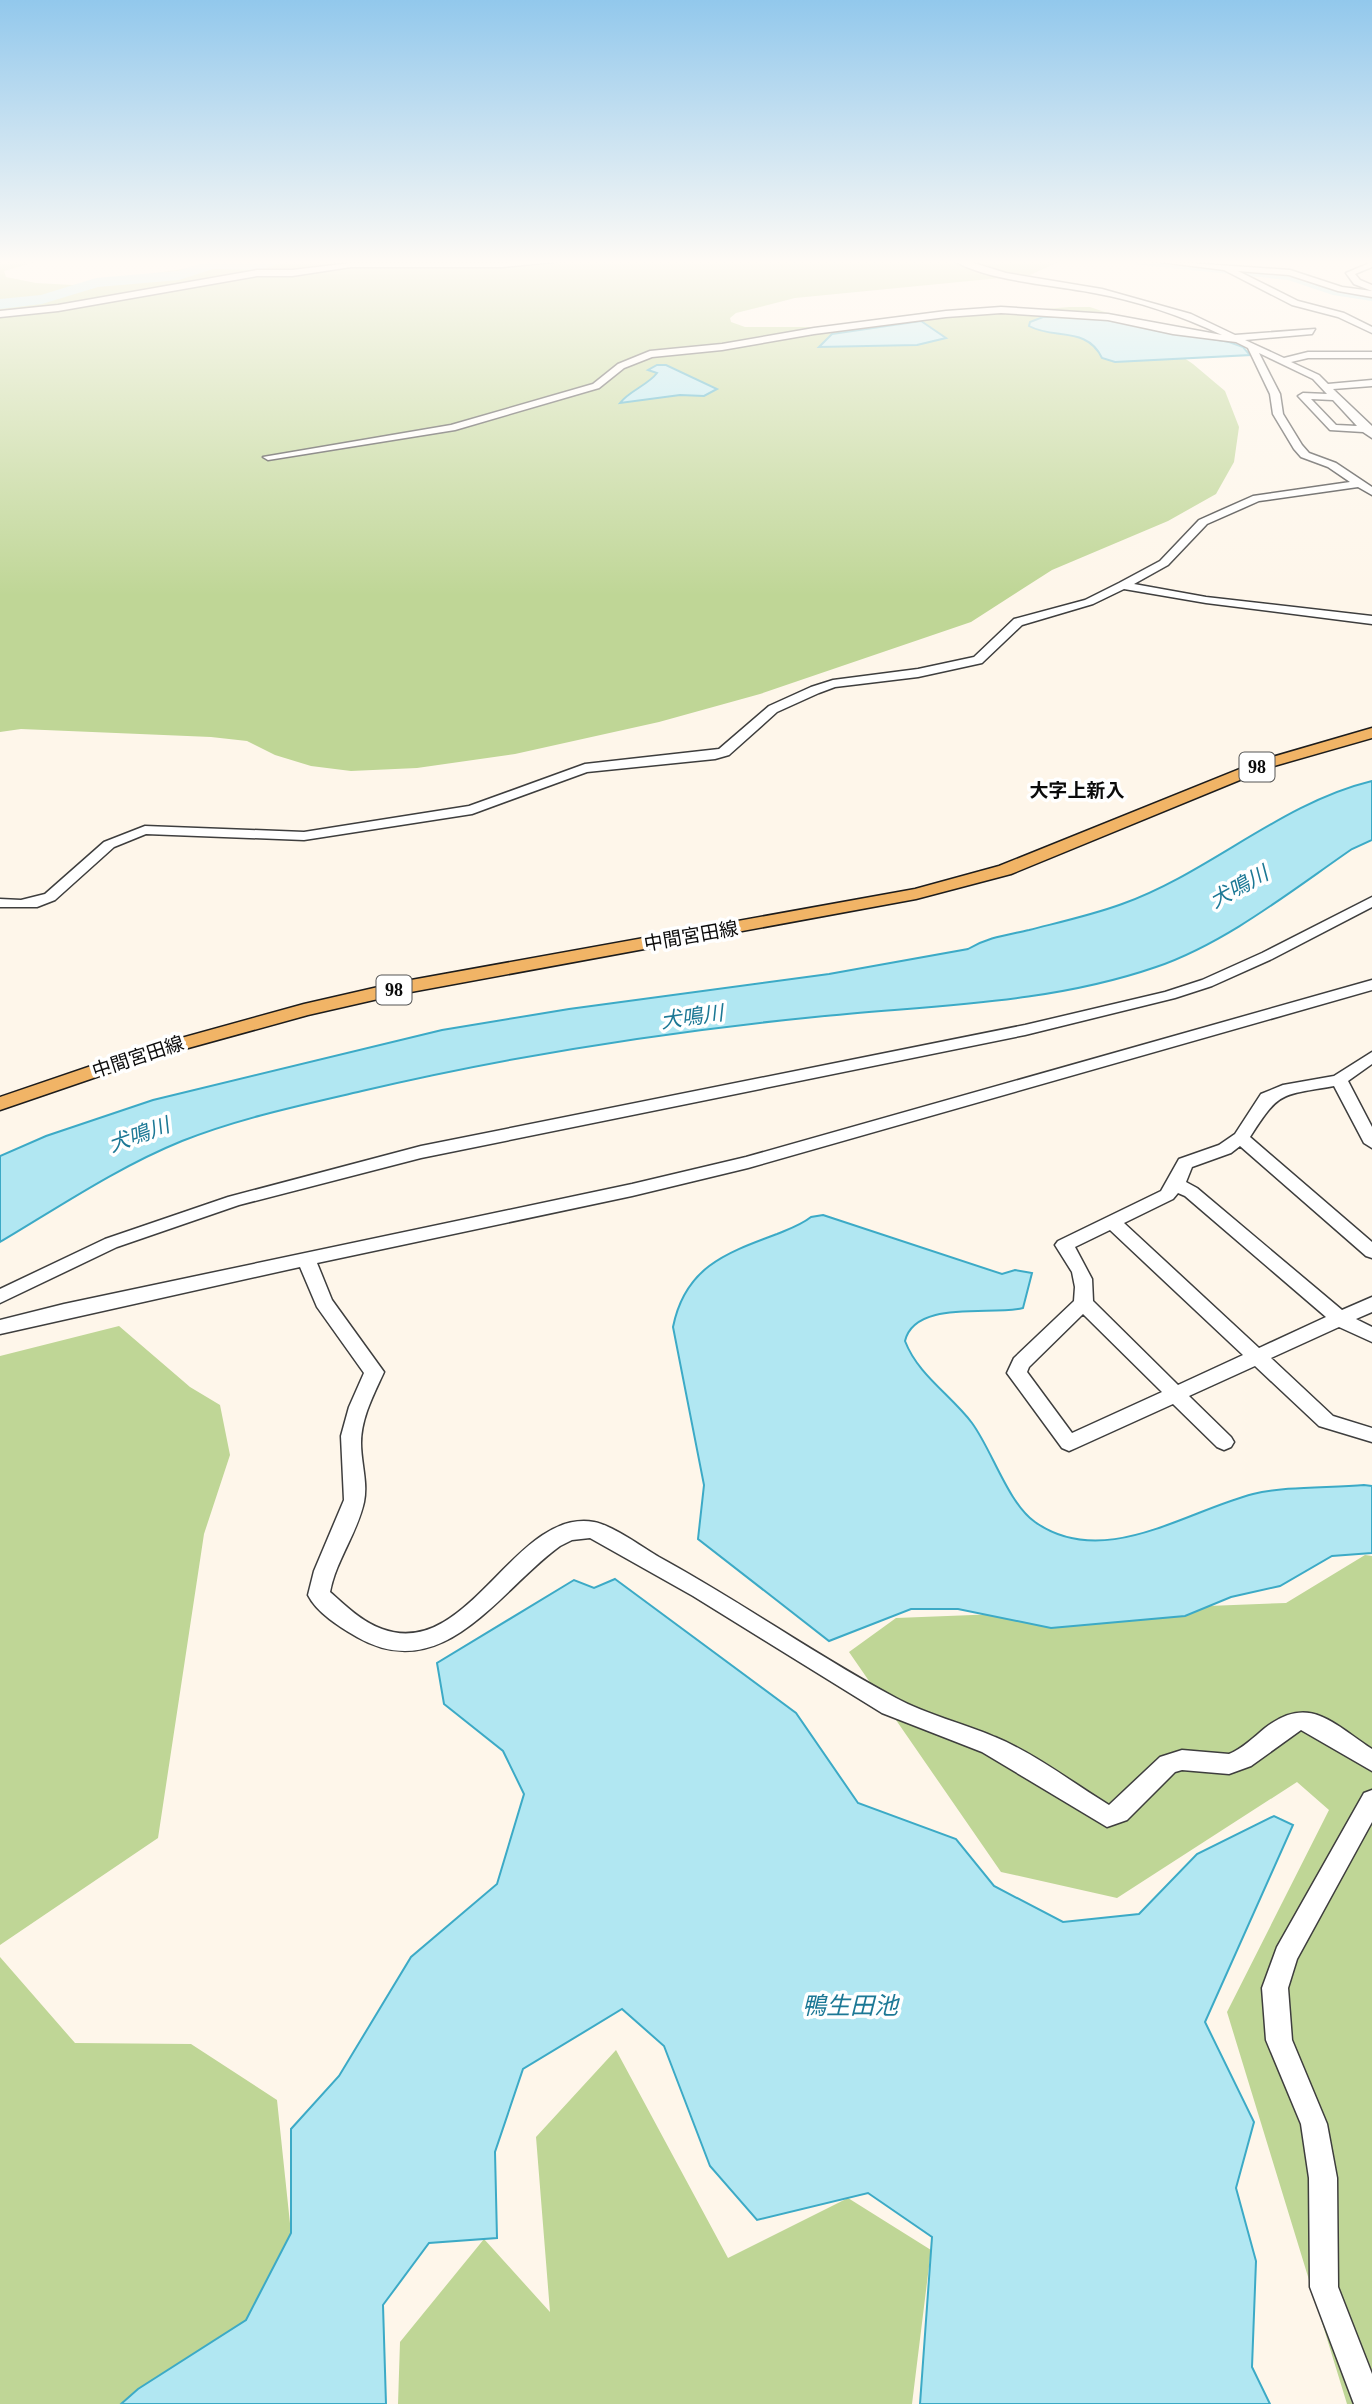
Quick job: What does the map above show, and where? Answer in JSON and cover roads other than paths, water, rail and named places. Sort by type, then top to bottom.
[{"type":"main road","name":"中間宮田線","points":[[0,1104],[145,1054],[318,1007],[400,988],[916,894],[1005,870],[1268,763],[1372,733]]},
{"type":"street","points":[[268,457],[452,428],[596,386],[613,372]]},
{"type":"street","points":[[1271,372],[1289,395],[1333,428],[1370,431]]},
{"type":"street","points":[[1306,372],[1329,387],[1370,431]]},
{"type":"street","points":[[1329,387],[1372,383]]},
{"type":"street","points":[[1289,395],[1338,397]]},
{"type":"street","points":[[1289,395],[1278,414],[1298,447],[1305,455],[1332,465],[1372,492]]},
{"type":"street","points":[[0,903],[24,904],[57,894],[74,882],[105,847],[145,830],[304,836],[472,810],[585,768],[710,757],[724,752],[773,709],[815,690],[833,684],[978,660],[1018,622],[1089,602],[1123,585],[1164,563],[1193,529],[1203,522],[1258,498],[1359,484]]},
{"type":"street","points":[[1123,585],[1206,600],[1372,620]]},
{"type":"street","points":[[0,1297],[111,1243],[234,1201],[421,1152],[1025,1030],[1170,995],[1207,983],[1267,956],[1372,901]]},
{"type":"street","points":[[0,1327],[748,1162],[1372,985]]},
{"type":"street","points":[[1372,1057],[1339,1080],[1283,1090],[1267,1098],[1241,1138],[1225,1149],[1185,1163],[1177,1184],[1167,1195],[1064,1245],[1079,1264],[1087,1290],[1083,1304],[1021,1363],[1017,1373],[1069,1443],[1372,1304]]},
{"type":"street","points":[[1339,1080],[1372,1143]]},
{"type":"street","points":[[1241,1138],[1372,1252]]},
{"type":"street","points":[[1177,1184],[1191,1192],[1340,1320],[1372,1335]]},
{"type":"street","points":[[1112,1222],[1326,1421],[1372,1435]]},
{"type":"street","points":[[306,1260],[324,1302],[374,1372],[356,1417],[351,1443],[358,1479],[352,1510],[323,1570],[318,1595],[340,1616],[370,1637],[398,1645],[426,1640],[456,1625],[482,1606],[551,1538],[574,1529],[593,1530],[701,1590],[890,1706],[990,1745],[1107,1816],[1119,1813],[1168,1764],[1182,1760],[1228,1764],[1243,1759],[1289,1723],[1301,1720],[1316,1725],[1372,1761]]},
{"type":"street","points":[[1083,1304],[1224,1442]]},
{"type":"street","points":[[1369,2404],[1324,2287],[1322,2178],[1314,2124],[1279,2040],[1275,1987],[1286,1955],[1372,1800]]},
{"type":"water","points":[[655,372],[681,372],[717,389],[704,396],[680,395],[620,403],[657,373]]},
{"type":"water","name":"犬鳴川","points":[[1372,781],[1372,840],[1352,849],[1233,930],[1182,957],[1156,967],[1072,989],[987,1002],[758,1023],[588,1046],[418,1078],[317,1101],[226,1125],[158,1151],[89,1188],[0,1242],[0,1156],[46,1136],[153,1100],[442,1030],[569,1009],[829,974],[968,949],[998,937],[1099,912],[1154,891],[1307,805]]},
{"type":"water","points":[[823,1215],[1002,1274],[1015,1270],[1032,1273],[1023,1308],[939,1314],[923,1319],[912,1328],[905,1341],[926,1375],[972,1423],[1008,1489],[1035,1522],[1061,1535],[1088,1540],[1116,1539],[1144,1533],[1227,1502],[1266,1491],[1364,1485],[1372,1486],[1372,1553],[1332,1556],[1280,1586],[1231,1597],[1185,1616],[1051,1628],[958,1609],[911,1609],[829,1641],[698,1539],[704,1485],[673,1327],[687,1290],[710,1265],[741,1248],[795,1227],[811,1217]]},
{"type":"water","name":"鴨生田池","points":[[615,1579],[796,1713],[858,1803],[956,1839],[994,1886],[1063,1922],[1139,1914],[1197,1854],[1274,1816],[1293,1825],[1205,2022],[1254,2122],[1236,2188],[1256,2261],[1252,2367],[1270,2404],[920,2404],[932,2237],[868,2193],[757,2220],[710,2166],[664,2046],[622,2009],[523,2069],[495,2152],[497,2238],[429,2243],[383,2305],[386,2404],[121,2404],[138,2389],[246,2320],[291,2233],[291,2129],[339,2076],[411,1957],[497,1884],[524,1794],[503,1751],[444,1704],[437,1663],[574,1580],[594,1588]]},
{"type":"district","name":"大字上新入","points":[[1077,790]]}]
